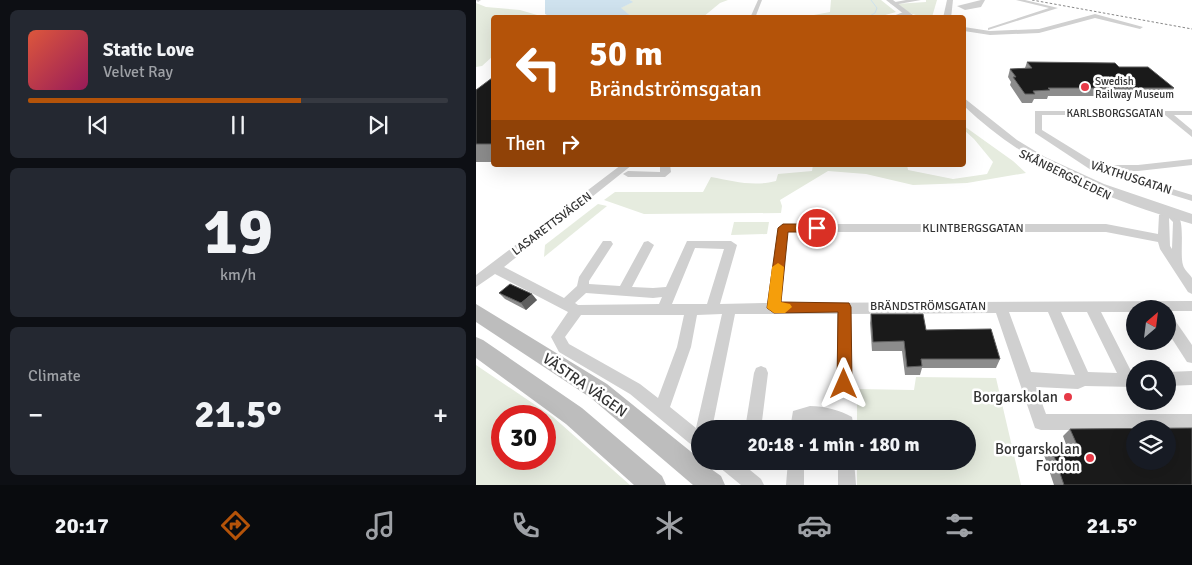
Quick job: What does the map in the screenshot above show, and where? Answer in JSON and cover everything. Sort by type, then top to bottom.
[{"type":"main road","name":"VÄSTRA VÄGEN","points":[[476,312],[598,391],[712,485]]},
{"type":"main road","points":[[476,346],[574,416],[653,485]]},
{"type":"street","points":[[753,15],[760,0]]},
{"type":"street","points":[[891,2],[924,0]]},
{"type":"street","points":[[978,32],[1055,8],[1018,0]]},
{"type":"street","points":[[891,2],[909,15]]},
{"type":"street","points":[[900,15],[906,13]]},
{"type":"street","points":[[966,29],[978,32],[1039,31],[1095,16],[1140,26]]},
{"type":"street","name":"SKÅNBERGSLEDEN","points":[[966,103],[1005,137],[1045,161],[1099,187],[1179,219]]},
{"type":"street","name":"SKÅNBERGSLEDEN","points":[[966,110],[996,138],[1041,166],[1094,191],[1179,219]]},
{"type":"street","name":"KARLSBORGSGATAN","points":[[1038,113],[1192,114]]},
{"type":"street","name":"VÄXTHUSGATAN","points":[[1038,113],[1038,131],[1094,168],[1192,198]]},
{"type":"street","points":[[1167,113],[1192,135]]},
{"type":"street","points":[[1094,168],[1138,168],[1192,162]]},
{"type":"street","points":[[627,170],[662,175],[666,172],[665,167]]},
{"type":"street","points":[[1138,168],[1152,186]]},
{"type":"street","name":"LASARETTSVÄGEN","points":[[476,282],[627,170]]},
{"type":"street","points":[[1173,192],[1179,219],[1177,266]]},
{"type":"street","points":[[1179,219],[1162,239],[1168,254],[1192,289]]},
{"type":"street","name":"KLINTBERGSGATAN","points":[[774,308],[783,228],[1106,228],[1162,239]]},
{"type":"street","points":[[572,307],[584,288],[583,280],[606,244]]},
{"type":"street","points":[[663,309],[691,244],[731,245],[712,309]]},
{"type":"street","points":[[623,291],[648,245]]},
{"type":"street","name":"BRÄNDSTRÖMSGATAN","points":[[495,268],[572,307],[712,309],[1126,307]]},
{"type":"street","points":[[584,288],[653,293],[670,291]]},
{"type":"street","points":[[1000,306],[1041,422],[1192,422]]},
{"type":"street","points":[[1052,306],[1084,379]]},
{"type":"street","points":[[1091,306],[1126,371]]},
{"type":"street","name":"BRÄNDSTRÖMSGATAN","points":[[1176,306],[1192,306]]},
{"type":"street","name":"VÄSTRA VÄGEN","points":[[572,307],[558,337],[564,348],[635,389],[691,434]]},
{"type":"street","points":[[844,307],[844,384]]},
{"type":"street","points":[[706,420],[722,357],[730,308]]},
{"type":"street","points":[[661,410],[684,348],[692,309]]},
{"type":"street","points":[[1176,333],[1192,357]]},
{"type":"street","points":[[754,420],[761,373]]},
{"type":"street","points":[[1176,379],[1192,378]]},
{"type":"street","points":[[1025,379],[1078,382],[1084,379],[1126,380]]},
{"type":"street","points":[[799,420],[799,416],[804,414],[835,416],[841,420]]},
{"type":"street","points":[[745,470],[755,485]]},
{"type":"street","points":[[795,485],[796,470]]},
{"type":"street","points":[[846,470],[846,485]]},
{"type":"shaded area","points":[[630,0],[728,0],[720,3],[705,15],[629,15],[620,8],[632,2]]},
{"type":"shaded area","points":[[831,0],[881,0],[896,12],[885,15],[814,15],[830,12]]},
{"type":"shaded area","points":[[926,0],[937,0],[933,15],[912,14],[895,4],[926,2]]},
{"type":"shaded area","points":[[476,3],[486,7],[520,10],[537,15],[491,15],[491,58],[482,66],[476,67]]},
{"type":"shaded area","points":[[966,127],[1013,161],[1026,173],[967,183],[913,185],[866,174],[828,171],[780,200],[782,206],[781,213],[644,214],[604,200],[615,192],[703,192],[711,177],[743,183],[768,183],[776,181],[778,174],[812,171],[813,167],[907,167],[908,170],[953,179],[987,174],[993,162],[966,132]]},
{"type":"shaded area","points":[[598,204],[607,206],[544,257],[545,245]]},
{"type":"shaded area","points":[[734,222],[769,222],[767,234],[731,235]]},
{"type":"shaded area","points":[[476,365],[535,405],[491,405],[491,470],[556,470],[556,420],[630,485],[476,485]]},
{"type":"shaded area","points":[[916,377],[996,378],[1021,485],[857,485],[857,470],[976,470],[976,420],[857,420],[857,389],[914,390]]},
{"type":"water","points":[[545,0],[630,0],[633,2],[621,8],[630,15],[545,14]]},
{"type":"building","name":"Swedish Railway Museum","points":[[1027,62],[1115,63],[1119,67],[1148,67],[1174,88],[1048,88],[1050,90],[1033,91],[1035,94],[1025,94],[1013,77],[1016,77],[1010,69],[1032,68]]},
{"type":"building","points":[[491,79],[491,144],[476,144],[476,90]]},
{"type":"building","points":[[510,284],[532,294],[521,303],[499,293]]},
{"type":"building","points":[[871,314],[923,314],[926,330],[991,329],[1000,359],[921,359],[922,366],[907,367],[904,341],[873,342]]},
{"type":"building","name":"Borgarskolan Fordon","points":[[1176,428],[1192,428],[1192,485],[1064,485],[1051,447],[1078,447],[1070,429],[1126,429],[1126,470],[1176,470]]},
{"type":"waterway","points":[[871,0],[877,8],[875,13],[871,15]]},
{"type":"railway","points":[[1032,0],[1192,29]]},
{"type":"slow traffic","points":[[778,267],[774,308],[785,307]]},
{"type":"place","name":"Swedish Railway Museum","points":[[1085,87]]},
{"type":"place","name":"Borgarskolan","points":[[1068,397]]},
{"type":"place","name":"Borgarskolan Fordon","points":[[1090,458]]},
{"type":"route","points":[[817,228],[783,228],[774,308],[844,307],[844,384]]}]
